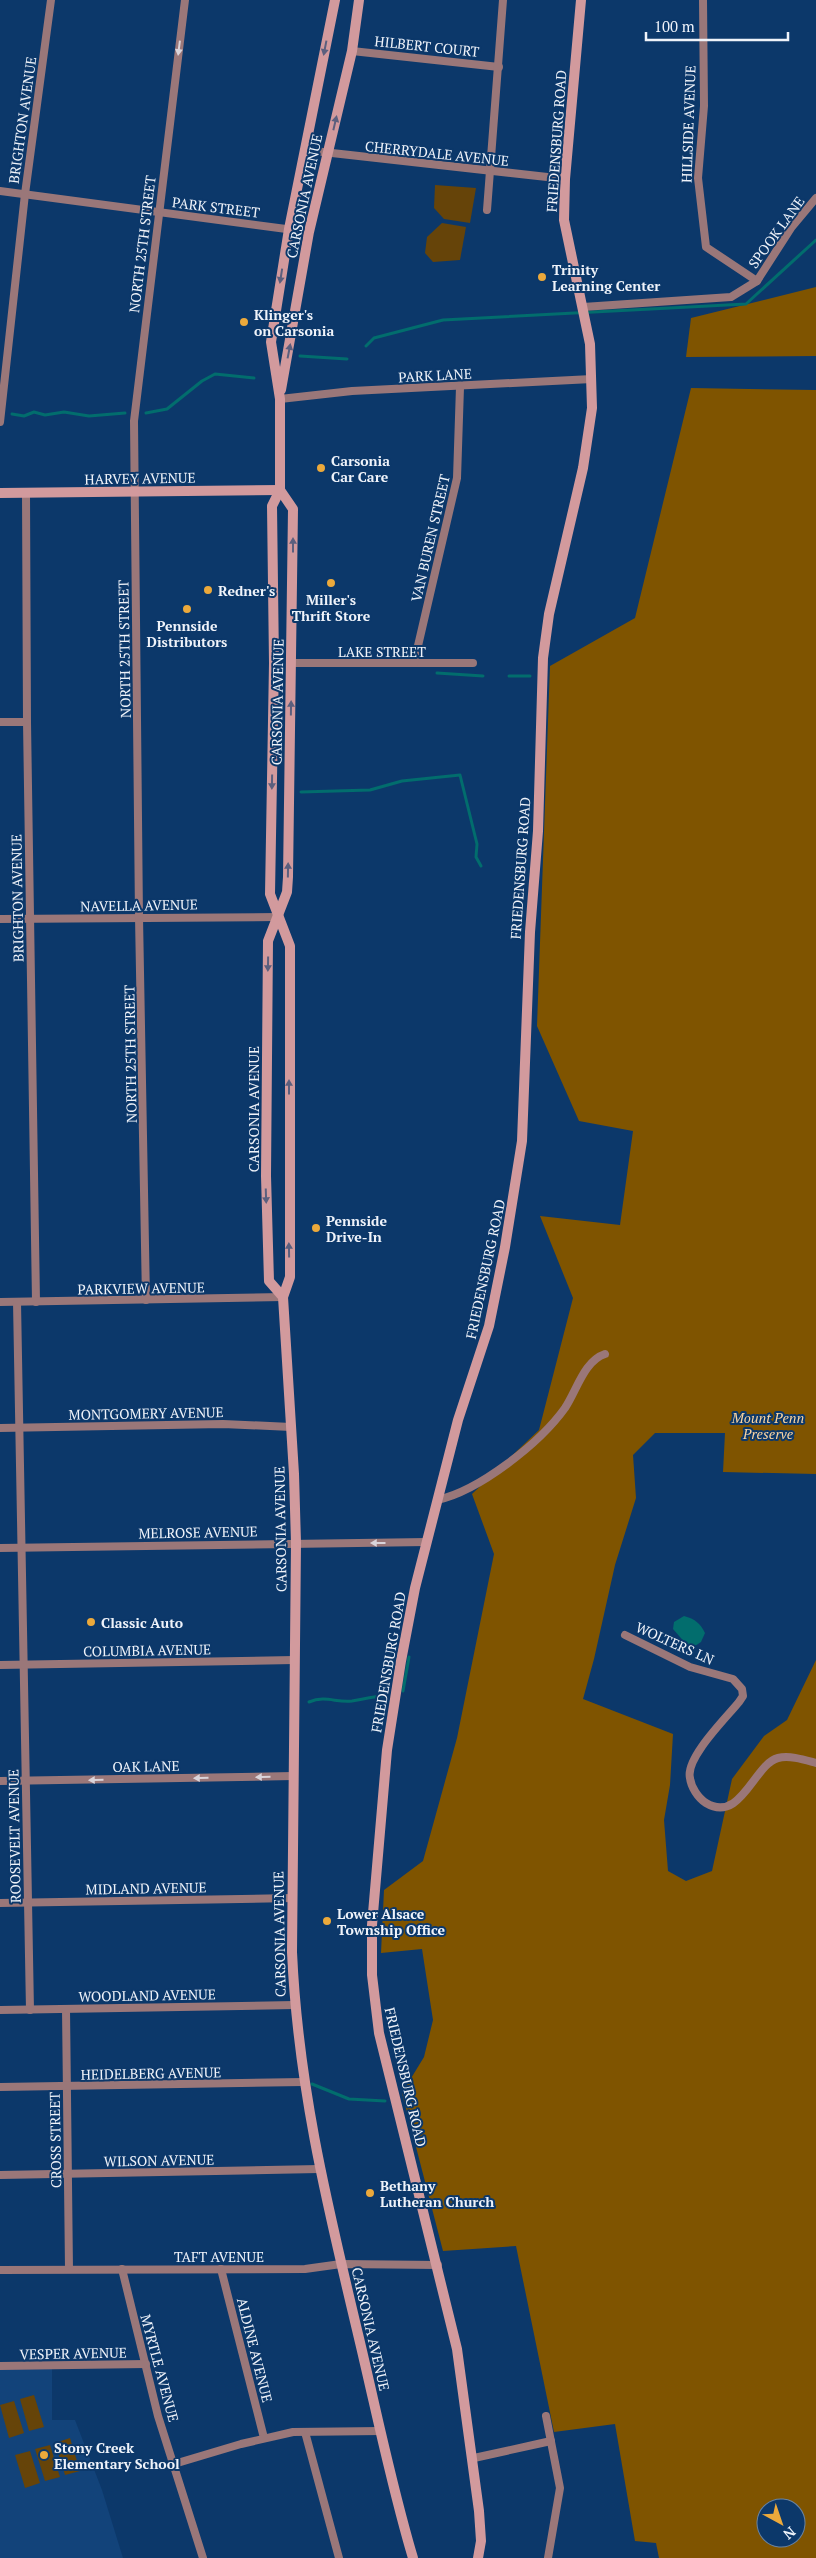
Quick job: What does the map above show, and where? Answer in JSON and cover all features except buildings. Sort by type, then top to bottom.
[{"type":"street","name":"BRIGHTON AVENUE","points":[[0,422],[3,365],[51,0]]},
{"type":"street","name":"NORTH 25TH STREET","points":[[146,1300],[139,917],[134,421],[185,0]]},
{"type":"street","name":"CARSONIA AVENUE","points":[[335,0],[288,229],[271,342],[280,399],[280,490],[272,506],[274,663],[270,894],[290,946],[290,1277],[283,1297],[296,1543],[292,1952],[294,2005],[303,2082],[320,2170],[413,2558]]},
{"type":"street","name":"CARSONIA AVENUE","points":[[280,399],[309,232],[352,51],[359,0]]},
{"type":"street","points":[[487,210],[503,0]]},
{"type":"street","name":"FRIEDENSBURG ROAD","points":[[478,2558],[480,2528],[474,2458],[458,2350],[379,2033],[371,1957],[372,1925],[386,1750],[403,1652],[426,1542],[458,1420],[489,1326],[517,1175],[525,1112],[528,966],[538,831],[543,658],[549,614],[589,434],[592,379],[590,344],[564,220],[565,179],[581,0]]},
{"type":"street","name":"HILLSIDE AVENUE","points":[[703,0],[704,106],[698,171],[704,239],[706,247],[711,252],[756,281]]},
{"type":"street","name":"HILBERT COURT","points":[[352,51],[499,67]]},
{"type":"street","name":"CHERRYDALE AVENUE","points":[[305,150],[565,179]]},
{"type":"street","name":"PARK STREET","points":[[0,191],[309,232]]},
{"type":"street","name":"SPOOK LANE","points":[[583,307],[723,299],[743,292],[756,281],[791,228],[816,198]]},
{"type":"street","name":"PARK LANE","points":[[280,399],[352,391],[592,379]]},
{"type":"street","name":"VAN BUREN STREET","points":[[414,663],[457,478],[460,387]]},
{"type":"street","name":"CARSONIA AVENUE","points":[[280,490],[293,509],[288,892],[268,941],[266,1176],[269,1281],[283,1297]]},
{"type":"street","name":"HARVEY AVENUE","points":[[0,493],[280,490]]},
{"type":"street","name":"BRIGHTON AVENUE","points":[[26,493],[27,722],[36,1302]]},
{"type":"street","name":"LAKE STREET","points":[[292,663],[472,663]]},
{"type":"street","points":[[0,722],[27,722]]},
{"type":"street","name":"NAVELLA AVENUE","points":[[0,919],[278,917]]},
{"type":"street","name":"PARKVIEW AVENUE","points":[[0,1302],[283,1297]]},
{"type":"street","name":"ROOSEVELT AVENUE","points":[[17,1302],[30,2010]]},
{"type":"street","points":[[437,1500],[452,1497],[480,1482],[528,1448],[564,1408],[591,1363],[605,1354]]},
{"type":"street","name":"MONTGOMERY AVENUE","points":[[0,1428],[223,1424],[291,1427]]},
{"type":"street","name":"MELROSE AVENUE","points":[[0,1548],[426,1542]]},
{"type":"street","name":"WOLTERS LN","points":[[625,1634],[690,1667],[733,1679],[742,1689],[742,1696],[739,1702],[701,1748],[691,1768],[689,1774],[692,1786],[703,1801],[718,1807],[734,1803],[767,1766],[779,1758],[793,1758],[816,1763]]},
{"type":"street","name":"COLUMBIA AVENUE","points":[[0,1665],[294,1660]]},
{"type":"street","name":"OAK LANE","points":[[0,1781],[293,1776]]},
{"type":"street","name":"MIDLAND AVENUE","points":[[0,1903],[293,1898]]},
{"type":"street","name":"WOODLAND AVENUE","points":[[0,2010],[294,2005]]},
{"type":"street","name":"CROSS STREET","points":[[66,2009],[69,2270]]},
{"type":"street","name":"HEIDELBERG AVENUE","points":[[0,2087],[303,2082]]},
{"type":"street","name":"WILSON AVENUE","points":[[0,2175],[320,2170]]},
{"type":"street","name":"TAFT AVENUE","points":[[0,2270],[305,2269],[341,2264],[438,2265]]},
{"type":"street","name":"MYRTLE AVENUE","points":[[122,2269],[158,2416],[203,2558]]},
{"type":"street","name":"ALDINE AVENUE","points":[[221,2269],[264,2438]]},
{"type":"street","name":"VESPER AVENUE","points":[[0,2366],[146,2364]]},
{"type":"street","points":[[546,2416],[560,2488],[548,2558]]},
{"type":"street","points":[[174,2464],[264,2438],[305,2432],[382,2431]]},
{"type":"street","points":[[305,2432],[339,2558]]},
{"type":"street","points":[[474,2458],[551,2441]]},
{"type":"shaded area","points":[[435,185],[476,188],[470,223],[444,219],[434,208]]},
{"type":"shaded area","points":[[442,223],[466,227],[460,260],[433,262],[425,253],[427,237]]},
{"type":"shaded area","points":[[684,1616],[697,1622],[705,1633],[701,1642],[695,1646],[687,1645],[673,1629],[674,1622]]},
{"type":"shaded area","name":"Stony Creek Elementary School","points":[[52,2365],[52,2420],[75,2420],[102,2490],[123,2558],[0,2558],[0,2366]]},
{"type":"shaded area","points":[[34,2395],[44,2427],[29,2431],[20,2399]]},
{"type":"shaded area","points":[[14,2401],[24,2433],[9,2438],[0,2405]]},
{"type":"shaded area","points":[[70,2438],[80,2471],[65,2475],[55,2443]]},
{"type":"shaded area","points":[[50,2445],[60,2477],[45,2481],[35,2449]]},
{"type":"shaded area","points":[[30,2451],[40,2483],[25,2488],[15,2455]]},
{"type":"green space","points":[[816,287],[816,356],[686,357],[691,318]]},
{"type":"green space","name":"Mount Penn Preserve","points":[[691,388],[816,390],[816,1474],[723,1472],[725,1433],[655,1433],[633,1455],[636,1498],[615,1565],[583,1699],[673,1734],[670,1785],[664,1820],[668,1871],[686,1881],[712,1871],[732,1779],[764,1736],[787,1720],[816,1660],[816,2558],[659,2558],[656,2543],[635,2541],[615,2424],[554,2432],[516,2246],[443,2251],[402,2093],[424,2057],[433,2020],[422,1949],[381,1953],[384,1890],[423,1861],[457,1738],[494,1554],[472,1494],[539,1430],[573,1298],[540,1216],[620,1225],[633,1131],[579,1121],[537,1026],[550,666],[635,618]]},
{"type":"waterway","points":[[366,346],[374,338],[443,320],[746,304],[816,240]]},
{"type":"waterway","points":[[300,356],[347,359]]},
{"type":"waterway","points":[[146,413],[167,409],[202,381],[215,374],[254,378]]},
{"type":"waterway","points":[[12,414],[24,416],[34,412],[45,415],[64,412],[89,416],[125,413]]},
{"type":"waterway","points":[[437,673],[483,676]]},
{"type":"waterway","points":[[509,676],[530,676]]},
{"type":"waterway","points":[[301,792],[370,790],[402,781],[460,775],[477,844],[476,857],[481,866]]},
{"type":"waterway","points":[[403,1691],[409,1657]]},
{"type":"waterway","points":[[309,1702],[321,1699],[352,1701],[387,1696]]},
{"type":"waterway","points":[[312,2084],[349,2099],[385,2101]]},
{"type":"place","name":"Trinity Learning Center","points":[[542,277]]},
{"type":"place","name":"Klinger's on Carsonia","points":[[244,322]]},
{"type":"place","name":"Carsonia Car Care","points":[[321,468]]},
{"type":"place","name":"Miller's Thrift Store","points":[[331,583]]},
{"type":"place","name":"Redner's","points":[[208,590]]},
{"type":"place","name":"Pennside Distributors","points":[[187,609]]},
{"type":"place","name":"Pennside Drive-In","points":[[316,1228]]},
{"type":"place","name":"Classic Auto","points":[[91,1622]]},
{"type":"place","name":"Lower Alsace Township Office","points":[[327,1921]]},
{"type":"place","name":"Bethany Lutheran Church","points":[[370,2193]]},
{"type":"place","name":"Stony Creek Elementary School","points":[[44,2455]]}]
